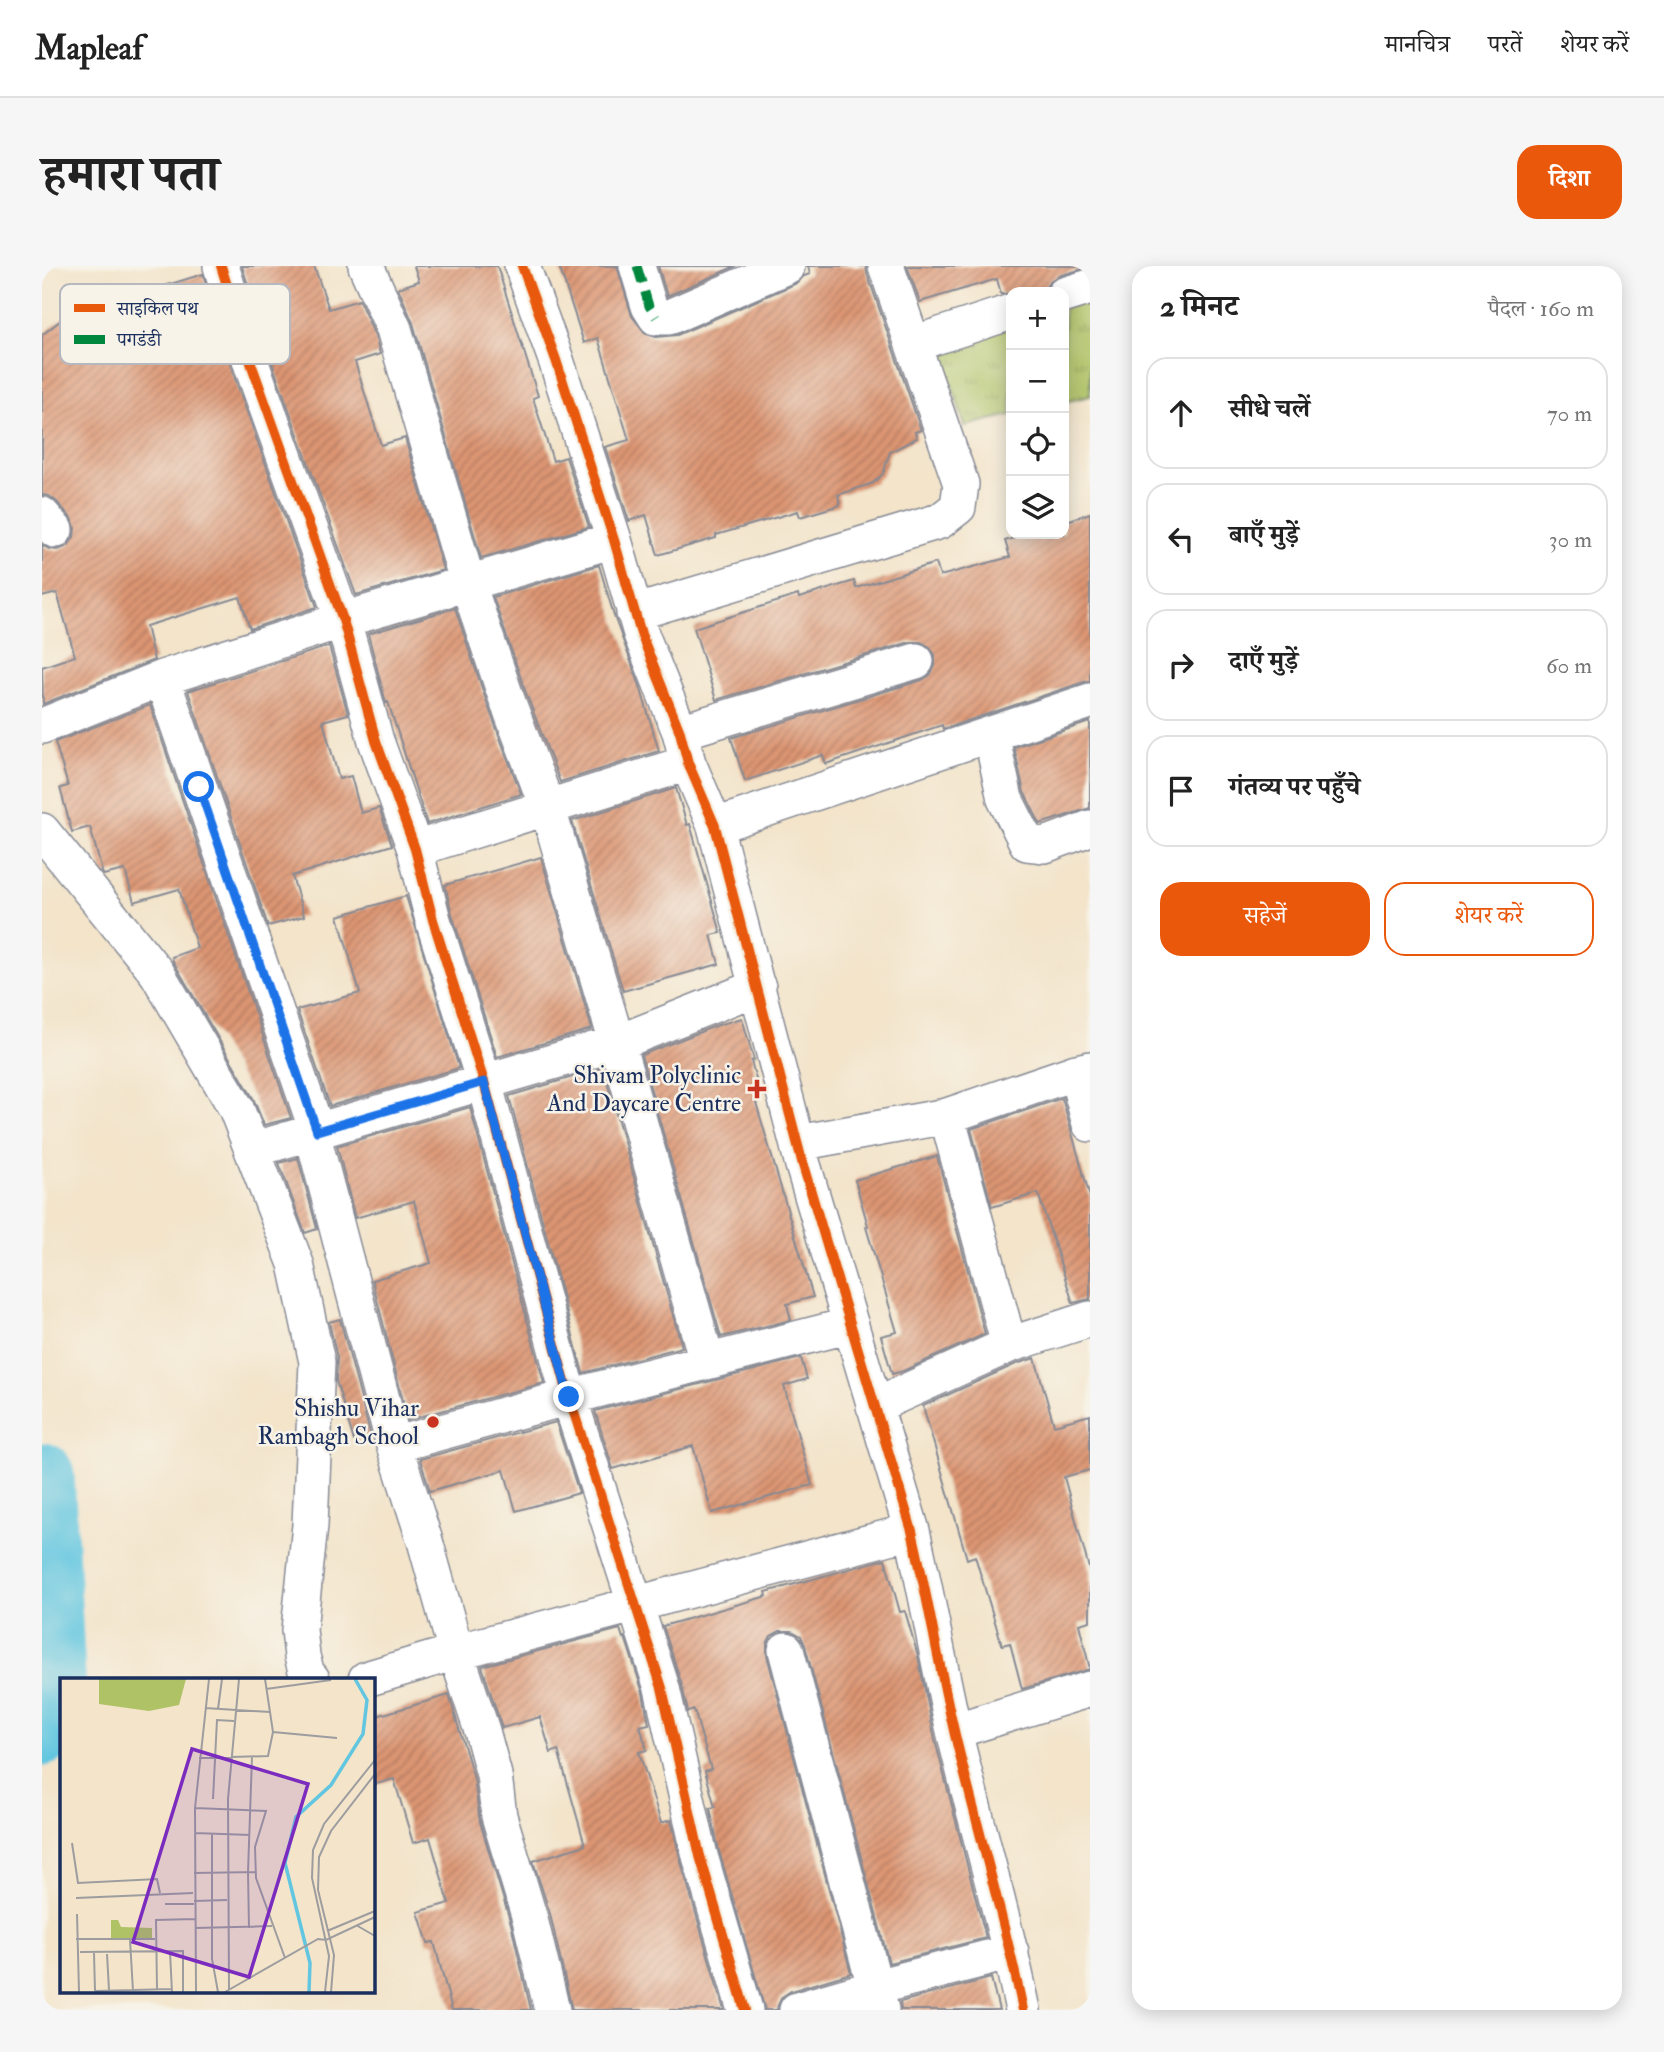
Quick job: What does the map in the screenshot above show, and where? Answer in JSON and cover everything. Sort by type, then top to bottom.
[{"type":"street","points":[[221,266],[227,284]]},
{"type":"street","points":[[366,266],[394,329],[468,584],[548,808],[707,1361]]},
{"type":"street","points":[[522,266],[556,360],[614,540],[634,613],[715,826],[797,1143],[912,1531],[926,1587],[954,1731],[1011,1952],[1023,2010]]},
{"type":"street","points":[[637,266],[649,306],[656,317],[669,317],[767,270]]},
{"type":"street","points":[[634,613],[940,521],[958,507],[961,484],[886,266]]},
{"type":"street","points":[[1069,293],[1090,287]]},
{"type":"street","points":[[914,344],[1006,314]]},
{"type":"street","points":[[251,364],[343,620],[376,741],[415,849],[433,920],[484,1082],[569,1397],[662,1688],[700,1856],[745,2010]]},
{"type":"street","points":[[42,726],[162,678],[343,620],[614,540]]},
{"type":"street","points":[[415,849],[548,808],[684,747],[916,661]]},
{"type":"street","points":[[162,678],[314,1131],[394,1445],[494,1775],[499,1816],[530,1919],[551,2010]]},
{"type":"street","points":[[715,826],[1090,701]]},
{"type":"street","points":[[991,734],[1005,799],[1027,843],[1045,845],[1090,828]]},
{"type":"street","points":[[42,831],[157,973],[236,1108],[296,1264],[317,1363],[310,1525],[299,1629],[302,1657],[307,1674],[311,1678]]},
{"type":"street","points":[[252,1150],[617,1043],[758,987]]},
{"type":"street","points":[[797,1143],[947,1116],[1083,1070],[1090,1124]]},
{"type":"street","points":[[947,1116],[1009,1345]]},
{"type":"street","points":[[874,1406],[1009,1345],[1090,1319]]},
{"type":"street","points":[[394,1445],[851,1325]]},
{"type":"street","points":[[369,1678],[456,1652],[912,1531]]},
{"type":"street","points":[[786,1650],[879,1998]]},
{"type":"street","points":[[954,1731],[1090,1689]]},
{"type":"street","points":[[796,2010],[879,1998],[1011,1952]]},
{"type":"green space","points":[[1090,300],[1090,396],[1069,401],[1069,350],[1069,306]]},
{"type":"green space","points":[[1006,324],[1006,416],[965,426],[938,344]]},
{"type":"building","points":[[242,266],[314,266],[329,309],[359,300],[380,354],[355,362],[381,445],[405,438],[443,570],[356,595],[272,364],[290,364],[290,284],[248,284]]},
{"type":"building","points":[[414,266],[497,266],[538,396],[533,398],[553,461],[566,457],[589,527],[481,558],[413,323],[398,288],[419,281]]},
{"type":"building","points":[[559,266],[617,266],[632,316],[646,334],[656,337],[677,335],[795,284],[810,274],[808,266],[866,266],[921,430],[915,432],[917,438],[890,452],[883,474],[873,483],[838,495],[840,505],[800,517],[798,511],[658,555],[646,515],[629,521],[605,447],[629,440],[598,338],[584,343]]},
{"type":"building","points":[[658,266],[736,266],[667,296]]},
{"type":"building","points":[[907,266],[1090,266],[1058,276],[1046,287],[1006,287],[1006,294],[1001,294],[997,279],[920,302]]},
{"type":"building","points":[[203,274],[206,284],[171,284]]},
{"type":"building","points":[[60,321],[60,364],[230,364],[317,607],[250,629],[240,597],[146,626],[154,660],[43,704],[42,667],[75,656],[57,593],[42,597],[42,545],[58,550],[68,546],[74,537],[75,527],[57,502],[42,495],[42,335]]},
{"type":"building","points":[[1090,513],[1090,681],[943,729],[942,725],[826,764],[823,755],[745,781],[731,738],[922,680],[930,675],[935,666],[935,655],[930,647],[921,642],[910,642],[716,700],[694,628],[798,595],[799,598],[854,581],[856,588],[936,563],[940,576],[1010,557],[1005,541],[1069,539],[1069,520]]},
{"type":"building","points":[[599,565],[659,751],[560,782],[493,597]]},
{"type":"building","points":[[455,608],[521,794],[427,824],[388,702],[386,703],[368,634]]},
{"type":"building","points":[[329,646],[348,714],[323,721],[339,779],[351,776],[361,813],[379,808],[392,845],[292,876],[304,916],[268,926],[188,691]]},
{"type":"building","points":[[150,705],[291,1118],[264,1125],[253,1098],[173,961],[172,957],[197,948],[179,889],[134,902],[125,870],[103,875],[90,827],[72,832],[60,788],[68,786],[55,742]]},
{"type":"building","points":[[1090,722],[1090,808],[1040,824],[1024,792],[1014,747]]},
{"type":"building","points":[[676,788],[687,825],[690,824],[721,933],[711,935],[719,964],[623,991],[572,821]]},
{"type":"building","points":[[541,857],[592,1029],[497,1057],[445,885]]},
{"type":"building","points":[[406,896],[459,1068],[330,1106],[297,1010],[360,993],[338,916]]},
{"type":"building","points":[[742,1018],[761,1097],[755,1099],[813,1297],[787,1304],[791,1320],[721,1337],[641,1055]]},
{"type":"building","points":[[603,1068],[682,1347],[583,1373],[509,1096]]},
{"type":"building","points":[[1062,1098],[1090,1197],[1090,1299],[1073,1303],[1038,1193],[992,1207],[971,1129]]},
{"type":"building","points":[[470,1107],[544,1383],[408,1420],[372,1280],[431,1263],[414,1201],[355,1218],[337,1146]]},
{"type":"building","points":[[937,1156],[985,1334],[892,1374],[881,1336],[897,1332],[855,1180]]},
{"type":"building","points":[[298,1158],[317,1229],[305,1233],[279,1163]]},
{"type":"building","points":[[340,1319],[371,1437],[354,1441],[336,1381],[337,1358],[329,1322]]},
{"type":"building","points":[[801,1358],[807,1379],[784,1386],[812,1485],[712,1513],[693,1446],[613,1469],[595,1411]]},
{"type":"building","points":[[1035,1358],[1054,1425],[1090,1415],[1090,1470],[1064,1477],[1090,1572],[1090,1621],[1079,1624],[1090,1669],[1022,1689],[1010,1643],[1002,1645],[975,1556],[967,1559],[923,1406]]},
{"type":"building","points":[[556,1422],[579,1493],[516,1511],[504,1470],[430,1491],[420,1459]]},
{"type":"building","points":[[885,1559],[900,1612],[905,1611],[918,1656],[935,1740],[986,1938],[889,1963],[805,1645],[801,1636],[792,1631],[780,1631],[771,1636],[767,1644],[767,1655],[851,1973],[791,1991],[782,1997],[777,2010],[765,2010],[719,1851],[710,1808],[715,1807],[705,1771],[711,1769],[694,1710],[688,1712],[663,1626],[767,1596],[766,1592]]},
{"type":"building","points":[[620,1629],[643,1693],[649,1724],[640,1726],[647,1750],[639,1752],[661,1823],[671,1820],[724,2010],[572,2010],[550,1914],[533,1861],[585,1845],[558,1750],[551,1753],[540,1717],[502,1728],[482,1666]]},
{"type":"building","points":[[449,1695],[474,1779],[480,1822],[511,1924],[531,2010],[452,2010],[434,1942],[428,1943],[418,1912],[449,1903],[430,1838],[413,1843],[394,1779],[374,1785],[374,1717]]},
{"type":"building","points":[[991,1978],[999,2010],[901,2010],[900,2002]]},
{"type":"waterway","points":[[42,1475],[55,1711],[42,1734]]},
{"type":"marked path","points":[[637,266],[649,306],[656,317]]},
{"type":"cycle path","points":[[221,266],[227,284]]},
{"type":"cycle path","points":[[522,266],[556,360],[641,634],[680,732],[688,763],[715,826],[803,1165],[912,1531],[955,1735],[1023,2010]]},
{"type":"cycle path","points":[[251,364],[343,620],[376,741],[415,849],[433,920],[484,1082],[569,1397],[662,1688],[700,1856],[745,2010]]},
{"type":"place","name":"Shivam Polyclinic And Daycare Centre","points":[[757,1089]]},
{"type":"place","name":"Shishu Vihar Rambagh School","points":[[433,1422]]},
{"type":"route","points":[[199,787],[317,1131],[484,1082],[569,1397]]}]
